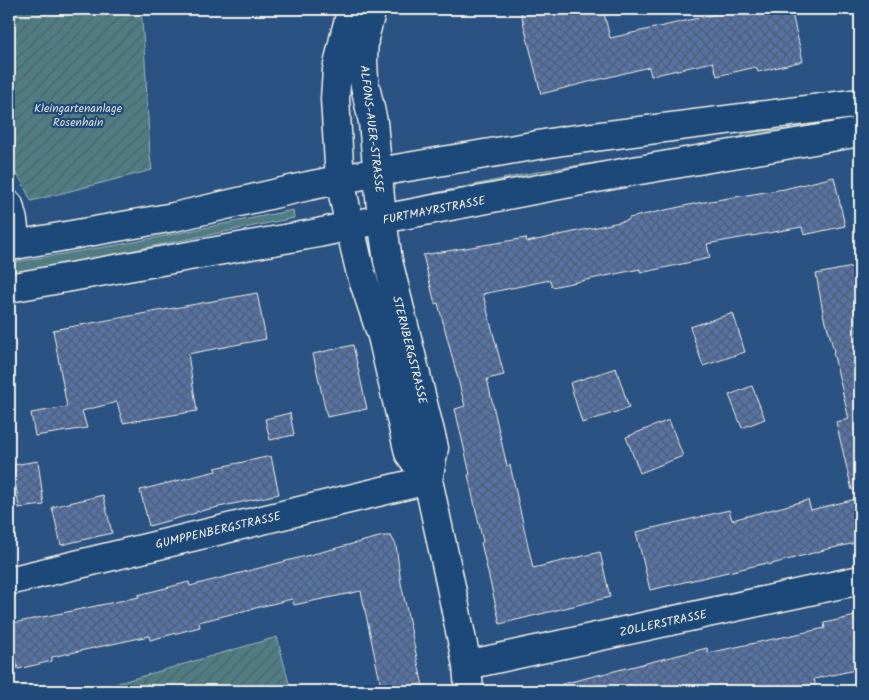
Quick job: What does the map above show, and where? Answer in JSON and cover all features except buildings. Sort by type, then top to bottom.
[{"type":"street","name":"ALFONS-AUER-STRASSE","points":[[350,227],[340,180],[335,99],[344,34],[352,9]]},
{"type":"street","name":"ALFONS-AUER-STRASSE","points":[[372,9],[364,38],[364,81],[373,122],[382,220]]},
{"type":"street","points":[[9,206],[12,245],[174,217],[378,172],[562,141],[860,103]]},
{"type":"street","name":"FURTMAYRSTRASSE","points":[[9,288],[350,227],[628,172],[860,132]]},
{"type":"street","name":"STERNBERGSTRASSE","points":[[382,220],[388,261],[434,448],[428,480],[468,678]]},
{"type":"street","name":"STERNBERGSTRASSE","points":[[350,227],[360,270],[382,336],[409,453],[428,480]]},
{"type":"street","name":"GUMPPENBERGSTRASSE","points":[[9,581],[428,480]]},
{"type":"street","name":"ZOLLERSTRASSE","points":[[468,678],[860,580]]},
{"type":"green space","name":"Kleingartenanlage Rosenhain","points":[[9,9],[141,9],[152,170],[31,201],[21,180],[9,165]]},
{"type":"green space","points":[[832,125],[737,144],[736,138],[755,132]]},
{"type":"green space","points":[[664,153],[433,198],[434,193],[546,170]]},
{"type":"green space","points":[[293,210],[294,218],[9,276],[9,263],[134,242]]},
{"type":"green space","points":[[277,637],[291,691],[91,691]]}]
